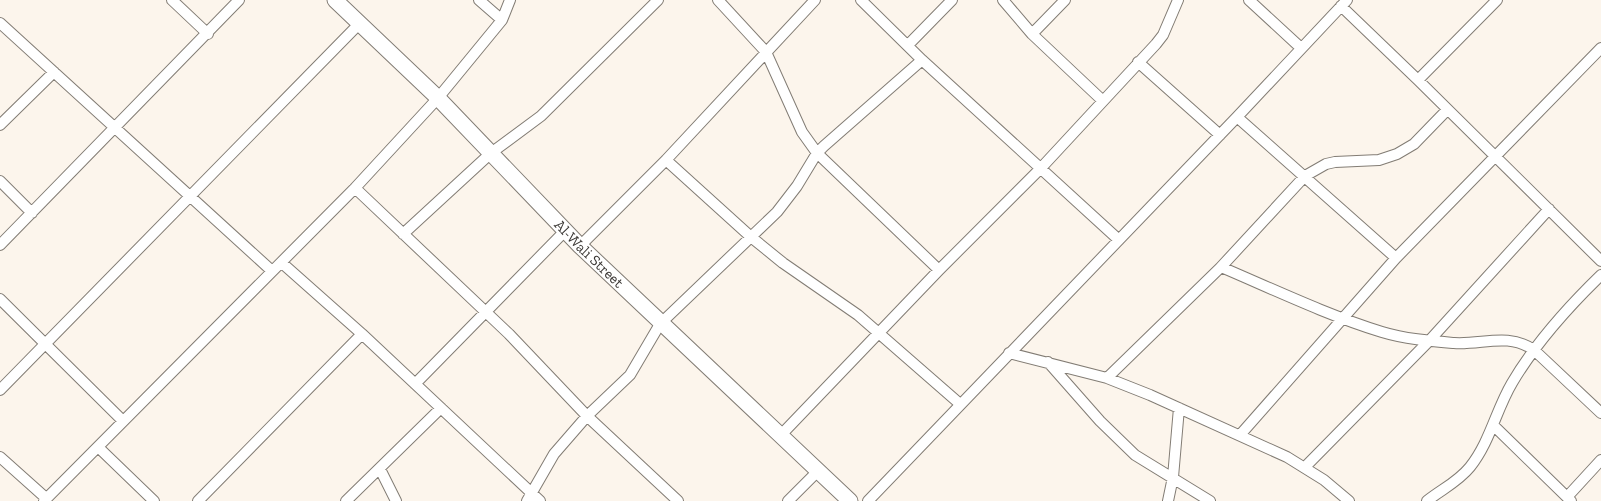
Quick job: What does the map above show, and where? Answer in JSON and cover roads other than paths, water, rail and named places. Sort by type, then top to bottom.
[{"type":"main road","name":"Al-Wali Street","points":[[335,0],[438,98],[580,246],[660,324],[850,501]]},
{"type":"street","points":[[172,0],[208,34]]},
{"type":"street","points":[[0,245],[240,0]]},
{"type":"street","points":[[479,0],[502,20]]},
{"type":"street","points":[[0,457],[45,500],[355,188],[438,98],[502,20],[510,0]]},
{"type":"street","points":[[403,234],[491,153],[541,116],[658,0]]},
{"type":"street","points":[[718,0],[766,52],[789,100],[802,132],[817,153],[939,270]]},
{"type":"street","points":[[580,246],[666,160],[815,0]]},
{"type":"street","points":[[861,0],[922,60],[1119,240]]},
{"type":"street","points":[[908,45],[952,0]]},
{"type":"street","points":[[1003,0],[1032,34],[1103,101]]},
{"type":"street","points":[[1032,34],[1065,0]]},
{"type":"street","points":[[780,436],[939,270],[1041,168],[1103,101],[1163,35],[1178,0]]},
{"type":"street","points":[[1249,0],[1301,48]]},
{"type":"street","points":[[1418,80],[1497,0]]},
{"type":"street","points":[[868,501],[1238,117],[1344,3],[1447,110],[1601,261]]},
{"type":"street","points":[[0,23],[272,271]]},
{"type":"street","points":[[0,390],[360,24]]},
{"type":"street","points":[[1240,435],[1341,318],[1396,258],[1601,48]]},
{"type":"street","points":[[530,497],[554,454],[587,416],[630,375],[660,324],[777,212],[790,195],[817,153],[833,137],[922,60]]},
{"type":"street","points":[[1138,62],[1220,135]]},
{"type":"street","points":[[0,125],[54,72]]},
{"type":"street","points":[[1106,378],[1221,267],[1305,176],[1326,164],[1335,162],[1379,160],[1397,154],[1414,144],[1447,110]]},
{"type":"street","points":[[1238,117],[1396,258]]},
{"type":"street","points":[[666,160],[751,237],[783,262],[858,315],[960,404]]},
{"type":"street","points":[[0,181],[32,213]]},
{"type":"street","points":[[355,188],[485,312],[587,416],[678,501]]},
{"type":"street","points":[[1306,467],[1429,341],[1549,209]]},
{"type":"street","points":[[415,384],[566,231]]},
{"type":"street","points":[[282,263],[362,334],[441,408],[530,497],[540,501]]},
{"type":"street","points":[[1221,267],[1341,318],[1383,332],[1429,341],[1460,344],[1512,341],[1523,343],[1534,350],[1601,413]]},
{"type":"street","points":[[1432,500],[1456,482],[1470,467],[1482,450],[1500,405],[1512,382],[1534,350],[1562,315],[1601,275]]},
{"type":"street","points":[[0,300],[123,421]]},
{"type":"street","points":[[198,501],[362,334]]},
{"type":"street","points":[[1009,353],[1106,378],[1179,408],[1240,435],[1306,467],[1330,484],[1349,501]]},
{"type":"street","points":[[1048,362],[1100,421],[1135,455],[1210,501]]},
{"type":"street","points":[[346,501],[441,408]]},
{"type":"street","points":[[1168,501],[1173,477],[1179,408]]},
{"type":"street","points":[[1493,425],[1569,499],[1601,460]]},
{"type":"street","points":[[98,447],[154,501]]},
{"type":"street","points":[[380,469],[396,501]]},
{"type":"street","points":[[788,501],[818,471]]}]
